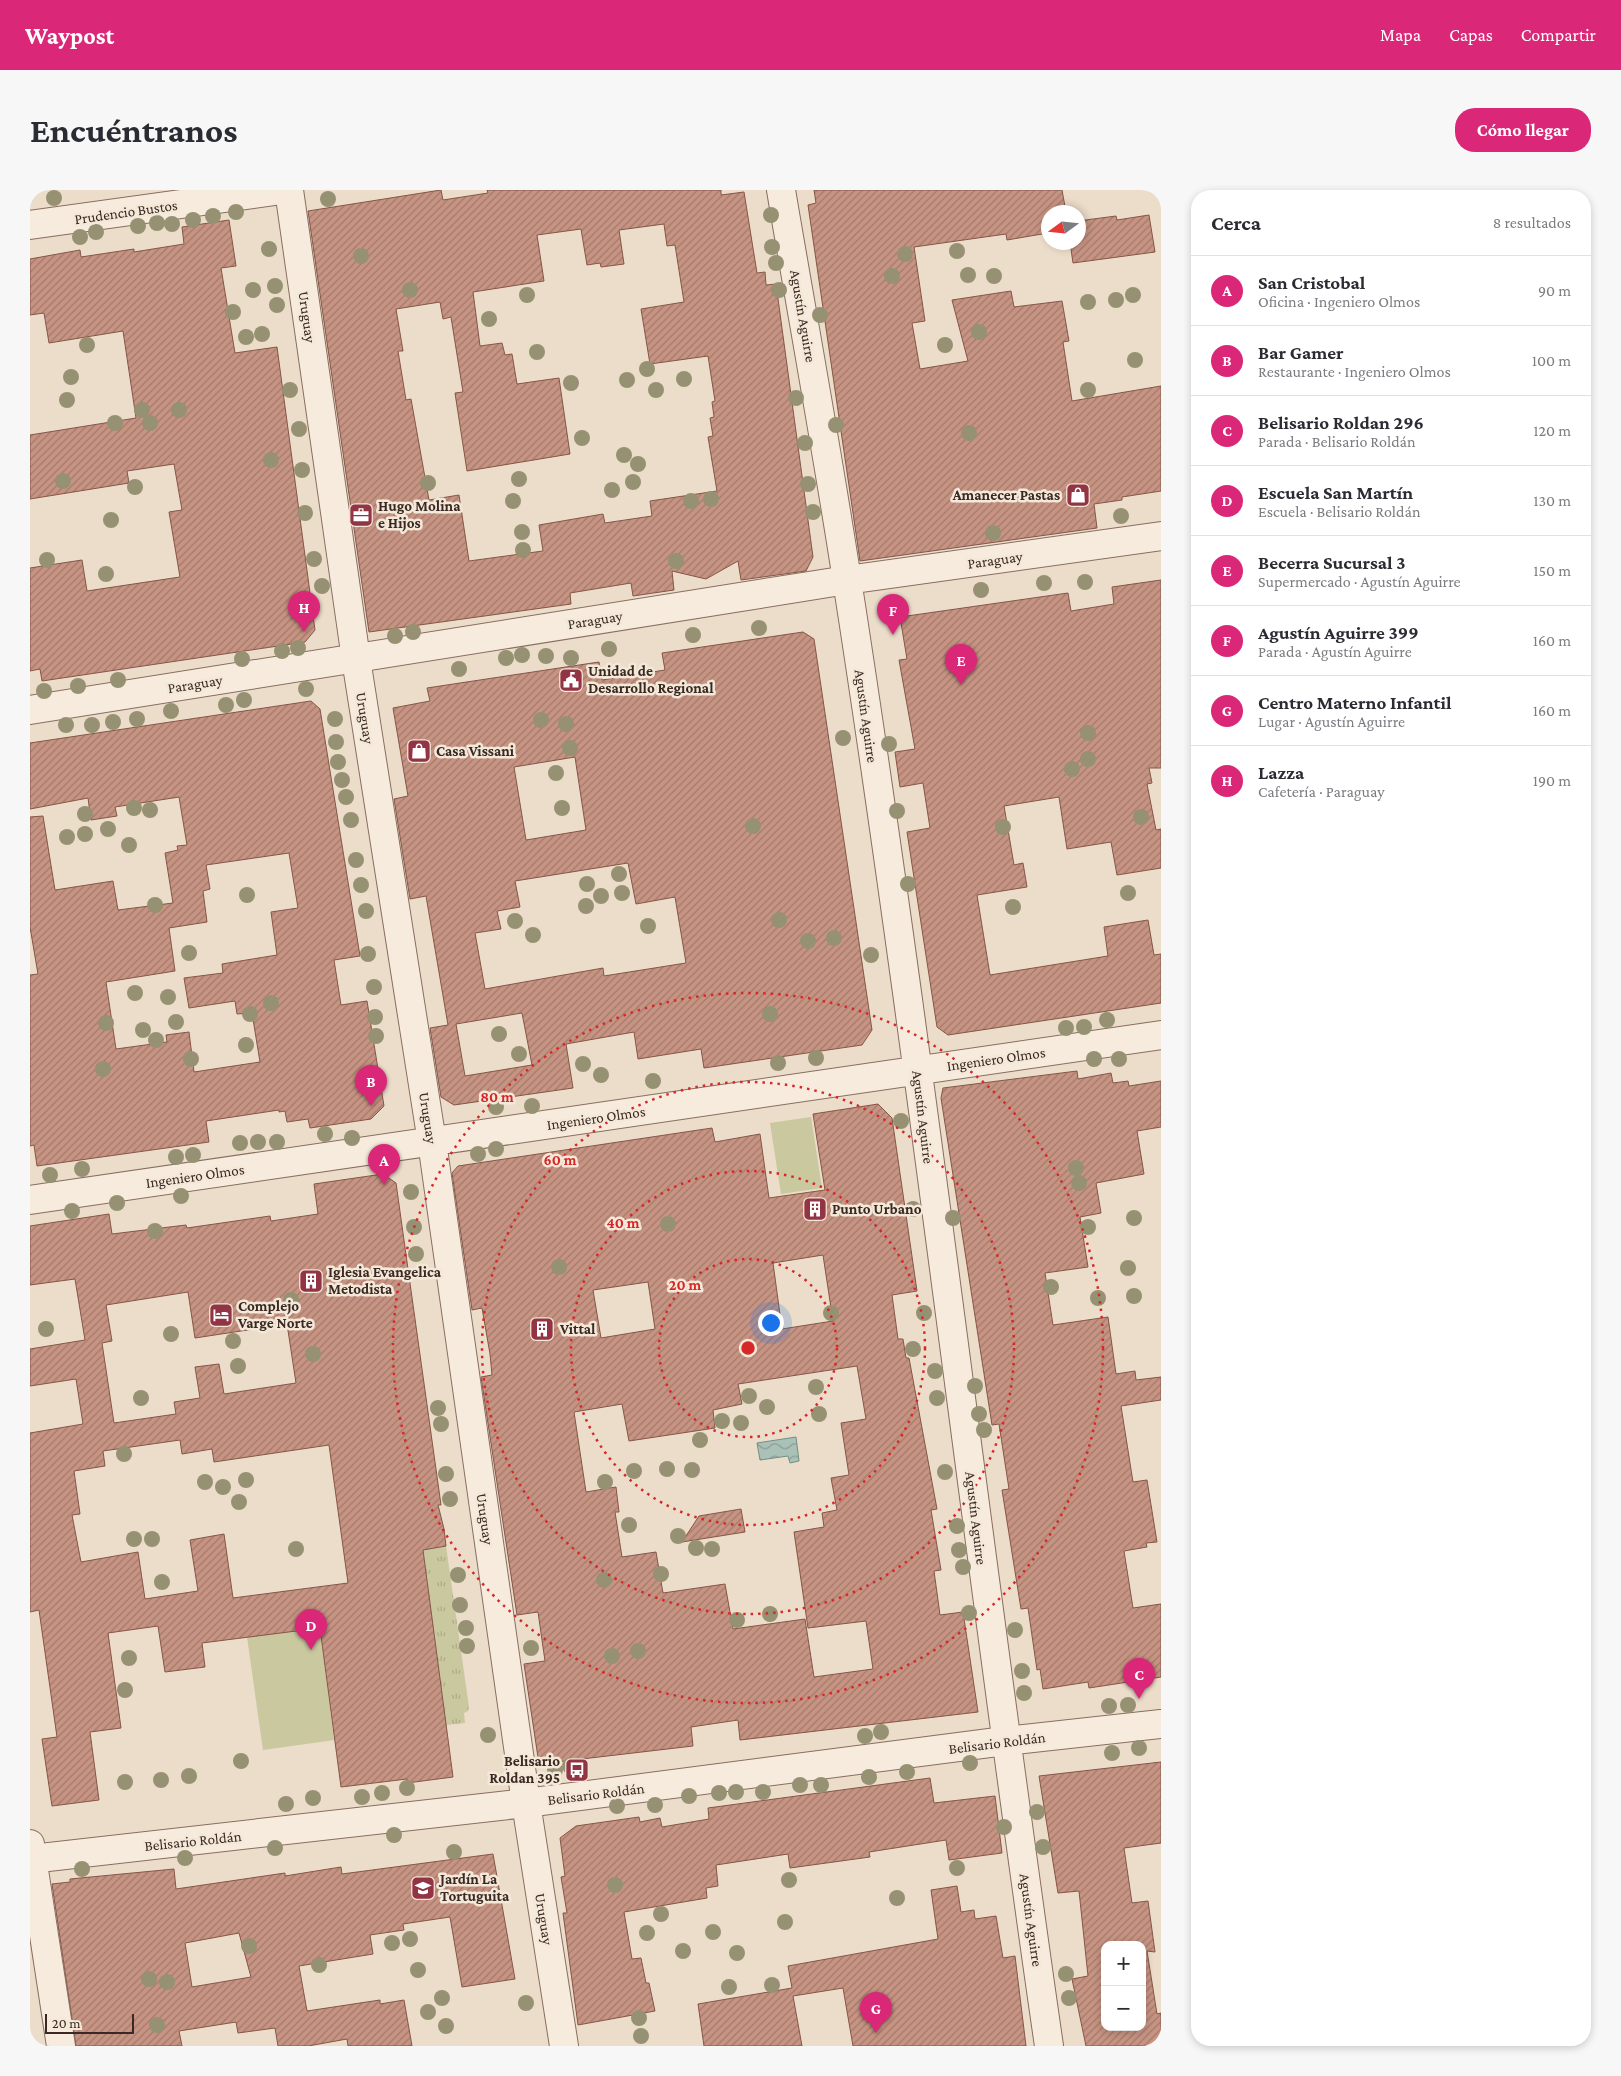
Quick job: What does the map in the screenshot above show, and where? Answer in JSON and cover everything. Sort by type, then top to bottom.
[{"type":"street","name":"Prudencio Bustos","points":[[30,225],[282,190]]},
{"type":"street","name":"Uruguay","points":[[289,190],[356,658],[432,1142],[526,1803],[564,2046]]},
{"type":"street","name":"Agustín Aguirre","points":[[781,190],[847,580],[917,1070],[1005,1741],[1049,2046]]},
{"type":"street","name":"Paraguay","points":[[30,710],[847,580],[1161,536]]},
{"type":"street","name":"Ingeniero Olmos","points":[[30,1200],[1161,1035]]},
{"type":"street","name":"Belisario Roldán","points":[[31,1854],[526,1803],[1005,1741],[1161,1724]]},
{"type":"street","points":[[31,1854],[61,2046]]},
{"type":"green space","points":[[811,1117],[822,1188],[781,1194],[770,1123]]},
{"type":"green space","points":[[446,1546],[469,1707],[468,1711],[464,1713],[465,1723],[446,1725],[423,1550]]},
{"type":"green space","points":[[320,1628],[334,1740],[263,1750],[247,1637]]},
{"type":"water","points":[[796,1437],[799,1461],[790,1463],[788,1456],[760,1460],[757,1443]]},
{"type":"building","points":[[441,190],[443,200],[488,193],[487,190],[721,190],[721,195],[744,192],[757,273],[765,272],[766,285],[776,284],[813,557],[806,571],[741,580],[738,561],[706,579],[672,571],[674,590],[633,596],[631,583],[570,593],[571,604],[369,632],[308,211]],"holes":[[[664,224],[667,246],[675,245],[684,302],[641,309],[650,364],[708,356],[715,401],[712,402],[714,417],[710,418],[713,436],[708,437],[717,491],[650,501],[652,516],[605,523],[603,514],[539,525],[543,551],[469,561],[459,495],[429,500],[411,399],[406,400],[398,351],[403,351],[396,309],[440,302],[443,319],[451,317],[463,392],[455,393],[467,471],[570,454],[559,378],[517,384],[512,354],[505,355],[502,343],[480,346],[473,292],[544,281],[537,235],[581,229],[587,265],[600,263],[601,267],[624,264],[619,230]]]},
{"type":"building","points":[[814,190],[1062,190],[1065,205],[1041,205],[1041,234],[1007,240],[1006,234],[914,247],[925,321],[912,323],[920,369],[968,361],[952,300],[1011,291],[1014,307],[1062,301],[1069,341],[1063,342],[1072,401],[1161,386],[1161,491],[1122,497],[1122,500],[1094,504],[1097,528],[860,561],[808,205],[816,203]]},
{"type":"building","points":[[1149,215],[1155,252],[1073,263],[1071,250],[1086,250],[1086,220],[1116,216],[1117,220]]},
{"type":"building","points":[[229,220],[236,266],[221,268],[235,353],[277,347],[315,630],[305,642],[42,681],[40,669],[30,671],[30,568],[82,560],[87,591],[180,577],[169,512],[182,510],[174,464],[127,471],[129,483],[30,499],[30,435],[136,418],[123,331],[49,343],[44,313],[30,315],[30,259],[80,250],[81,257],[134,249],[134,252],[184,244],[182,227]]},
{"type":"building","points":[[1161,580],[1161,768],[1149,768],[1152,783],[1147,784],[1156,830],[1161,829],[1161,868],[1117,875],[1111,842],[1067,849],[1059,797],[1004,806],[1014,865],[1023,863],[1027,887],[977,895],[990,975],[1108,956],[1104,927],[1148,920],[1154,955],[1161,954],[1161,1003],[948,1035],[937,1027],[907,832],[930,828],[923,783],[900,787],[895,752],[915,749],[899,660],[907,659],[900,617],[1068,593],[1071,611],[1114,604],[1112,587]]},
{"type":"building","points":[[803,632],[814,639],[872,1030],[862,1045],[704,1068],[701,1049],[638,1059],[634,1032],[566,1044],[573,1088],[454,1105],[441,1097],[430,1028],[448,1025],[426,896],[410,899],[394,799],[408,796],[393,708],[430,701],[427,688],[599,662],[602,680],[665,670],[662,653]],"holes":[[[575,757],[586,830],[526,840],[514,767]],[[628,863],[636,904],[675,897],[686,963],[604,976],[603,968],[485,989],[475,933],[501,929],[497,911],[520,907],[515,881]],[[522,1013],[532,1065],[465,1076],[456,1024]]]},
{"type":"building","points":[[311,701],[320,709],[360,956],[334,960],[341,1005],[367,1001],[384,1106],[371,1119],[310,1128],[308,1119],[287,1122],[285,1111],[279,1112],[279,1110],[206,1121],[209,1142],[37,1166],[34,1145],[30,1146],[30,975],[38,974],[30,927],[30,817],[43,816],[55,890],[113,881],[118,910],[173,903],[165,853],[178,850],[177,846],[187,845],[179,797],[115,807],[117,816],[91,820],[88,798],[30,809],[30,743]],"holes":[[[289,853],[298,908],[271,912],[277,955],[222,964],[223,973],[184,978],[189,1008],[235,1001],[237,1014],[252,1013],[260,1062],[194,1072],[189,1032],[166,1035],[167,1042],[116,1049],[106,982],[175,971],[169,928],[207,922],[203,891],[210,889],[206,865]]]},
{"type":"building","points":[[1077,1071],[1078,1079],[1111,1073],[1113,1083],[1128,1081],[1129,1086],[1161,1081],[1161,1127],[1137,1131],[1144,1174],[1096,1183],[1101,1213],[1080,1217],[1088,1267],[1045,1273],[1053,1325],[1108,1317],[1116,1374],[1135,1371],[1136,1380],[1161,1377],[1161,1400],[1121,1406],[1133,1482],[1147,1480],[1157,1542],[1146,1543],[1147,1547],[1124,1551],[1133,1608],[1161,1604],[1161,1677],[1089,1688],[1088,1682],[1043,1689],[1040,1669],[1037,1670],[1028,1608],[1021,1609],[1002,1490],[1009,1489],[999,1424],[992,1425],[941,1098],[943,1088]]},
{"type":"building","points":[[878,1104],[892,1118],[917,1291],[892,1295],[898,1339],[903,1339],[906,1358],[909,1358],[937,1509],[931,1510],[941,1570],[934,1571],[940,1615],[963,1612],[978,1712],[740,1740],[738,1720],[691,1727],[693,1746],[539,1764],[524,1664],[545,1661],[538,1612],[517,1615],[481,1377],[492,1375],[490,1354],[482,1308],[472,1310],[452,1173],[458,1166],[712,1128],[715,1142],[760,1134],[769,1198],[825,1190],[813,1114]],"holes":[[[823,1255],[833,1321],[782,1329],[773,1263]],[[648,1282],[655,1329],[601,1338],[593,1290]],[[857,1366],[866,1419],[841,1423],[849,1475],[831,1478],[837,1510],[822,1513],[824,1527],[794,1532],[808,1628],[866,1621],[873,1669],[814,1677],[805,1619],[733,1629],[725,1584],[663,1593],[656,1552],[622,1557],[615,1512],[619,1512],[616,1487],[586,1492],[574,1412],[622,1404],[629,1441],[715,1428],[713,1410],[742,1404],[738,1384]]]},
{"type":"building","points":[[383,1174],[396,1183],[441,1505],[438,1505],[446,1546],[423,1550],[453,1777],[407,1783],[407,1779],[341,1787],[320,1628],[202,1643],[205,1667],[165,1672],[158,1626],[108,1633],[121,1728],[90,1732],[99,1800],[52,1806],[42,1739],[57,1737],[39,1610],[30,1612],[30,1433],[83,1424],[76,1379],[30,1386],[30,1349],[85,1340],[75,1279],[30,1285],[30,1226],[109,1214],[112,1234],[186,1225],[187,1228],[270,1216],[271,1221],[318,1214],[314,1184]],"holes":[[[188,1292],[195,1338],[287,1324],[296,1383],[224,1394],[219,1364],[195,1367],[200,1398],[174,1402],[176,1414],[114,1423],[102,1343],[112,1341],[106,1305]],[[180,1440],[182,1454],[212,1449],[214,1462],[329,1445],[348,1583],[233,1598],[224,1534],[190,1540],[198,1591],[145,1599],[138,1552],[81,1562],[72,1515],[80,1514],[74,1471],[105,1466],[103,1451]]]},
{"type":"building","points":[[741,1509],[745,1532],[682,1542],[699,1516]]},
{"type":"building","points":[[1161,1762],[1161,1843],[1124,1848],[1132,1903],[1148,1901],[1155,1952],[1147,1951],[1157,2014],[1161,2013],[1161,2046],[1086,2046],[1072,1979],[1088,1976],[1079,1891],[1058,1893],[1039,1776]]},
{"type":"building","points":[[930,1778],[934,1803],[995,1796],[1002,1853],[949,1860],[946,1840],[869,1852],[870,1857],[790,1868],[788,1854],[716,1865],[718,1886],[706,1888],[707,1898],[624,1912],[632,1959],[641,1958],[646,1983],[649,1983],[655,2011],[578,2025],[563,1913],[567,1913],[561,1877],[565,1876],[560,1838],[576,1826],[639,1817],[640,1822],[660,1818],[662,1827],[709,1819],[708,1808]]},
{"type":"building","points":[[493,1854],[515,1979],[462,1987],[450,1917],[403,1924],[404,1930],[370,1935],[373,1954],[299,1966],[307,2011],[380,2000],[380,2004],[404,2000],[412,2046],[348,2046],[347,2039],[308,2046],[278,2046],[275,2028],[238,2033],[236,2022],[179,2031],[182,2046],[76,2046],[52,1884],[70,1882],[70,1879],[174,1869],[176,1889],[285,1873],[285,1876],[341,1867],[342,1874]],"holes":[[[239,1933],[251,1977],[192,1987],[185,1943]]]},
{"type":"building","points":[[957,1886],[961,1912],[974,1910],[975,1919],[996,1916],[1003,1958],[1015,1956],[1026,2046],[853,2046],[843,1988],[793,1996],[802,2046],[704,2046],[698,2004],[792,1988],[788,1966],[938,1939],[931,1890]]},
{"type":"place","name":"Amanecer Pastas","points":[[1078,495]]},
{"type":"place","name":"Hugo Molina e Hijos","points":[[361,515]]},
{"type":"place","name":"Lazza","points":[[304,632]]},
{"type":"place","name":"Agustín Aguirre 399","points":[[893,635]]},
{"type":"place","name":"Unidad de Desarrollo Regional","points":[[571,680]]},
{"type":"place","name":"Becerra Sucursal 3","points":[[961,685]]},
{"type":"place","name":"Casa Vissani","points":[[419,751]]},
{"type":"place","name":"Bar Gamer","points":[[371,1106]]},
{"type":"place","name":"San Cristobal","points":[[384,1185]]},
{"type":"place","name":"Punto Urbano","points":[[815,1209]]},
{"type":"place","name":"Iglesia Evangelica Metodista","points":[[311,1281]]},
{"type":"place","name":"Complejo Varge Norte","points":[[221,1315]]},
{"type":"place","name":"Vittal","points":[[542,1329]]},
{"type":"place","name":"Escuela San Martín","points":[[311,1650]]},
{"type":"place","name":"Belisario Roldan 296","points":[[1139,1699]]},
{"type":"place","name":"Belisario Roldan 395","points":[[577,1770]]},
{"type":"place","name":"Jardín La Tortuguita","points":[[423,1888]]},
{"type":"place","name":"Centro Materno Infantil","points":[[876,2033]]}]
